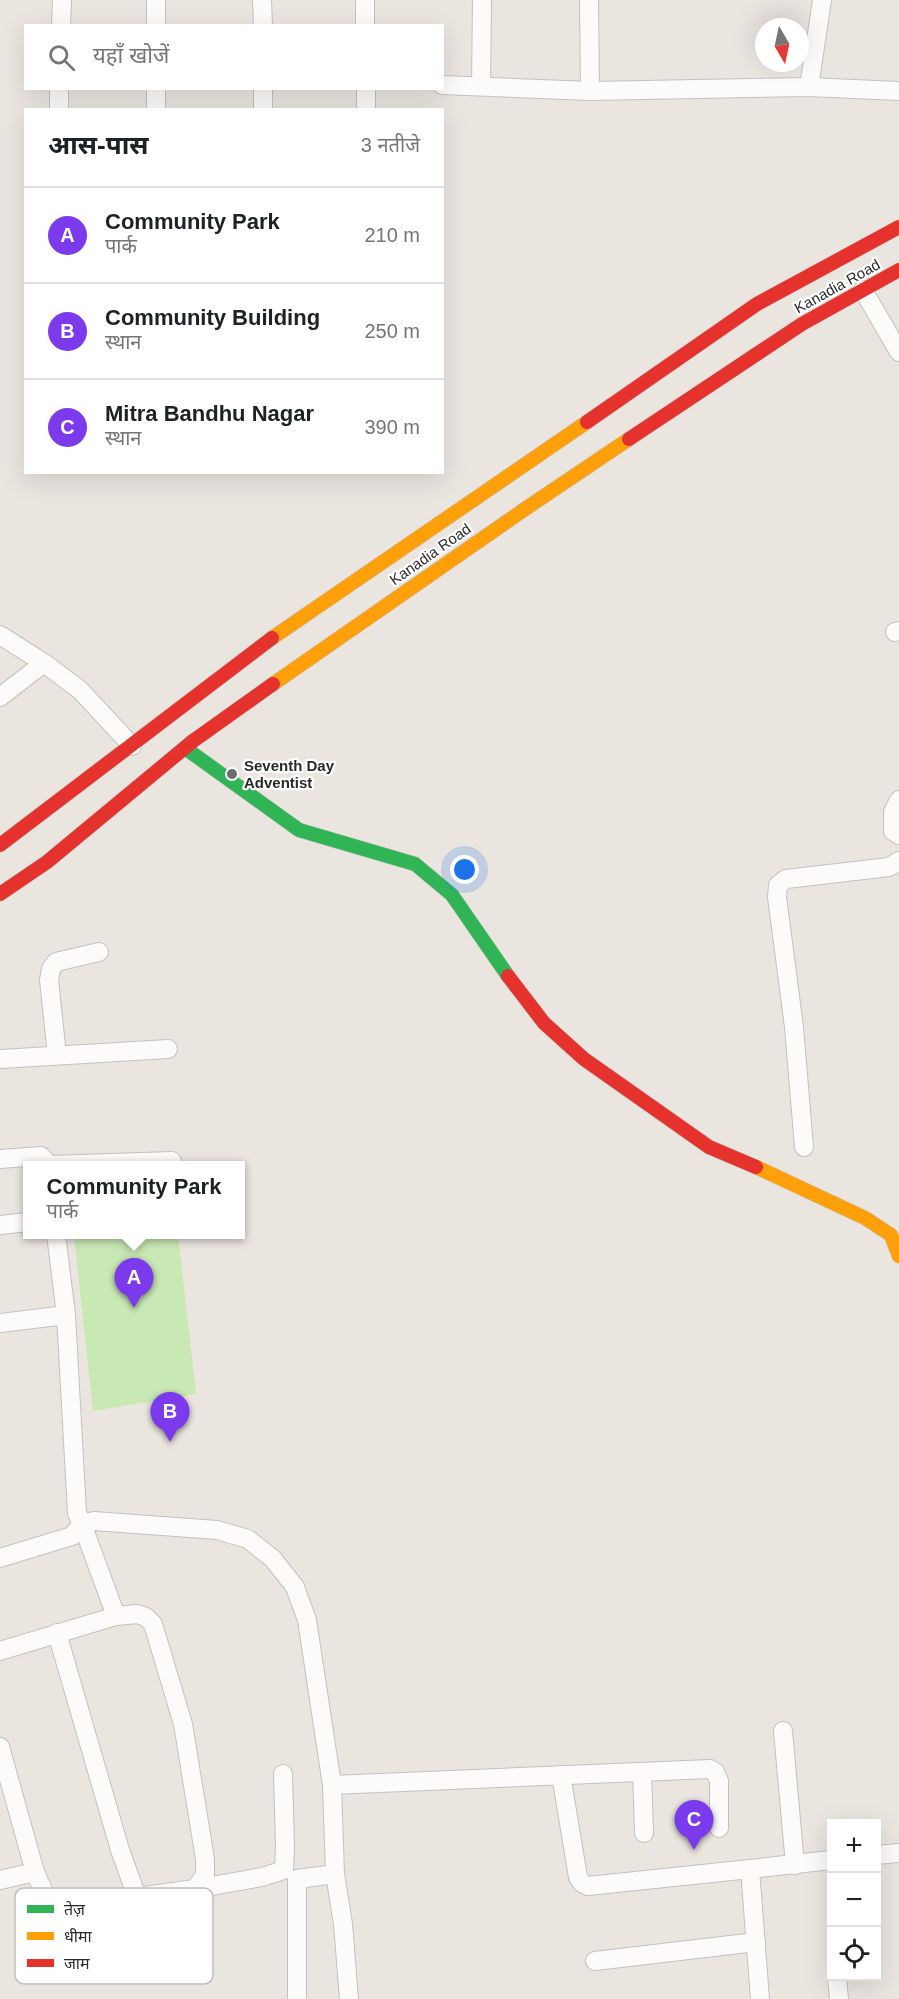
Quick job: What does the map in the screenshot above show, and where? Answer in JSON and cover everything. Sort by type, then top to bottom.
[{"type":"main road","name":"Kanadia Road","points":[[0,894],[47,862],[185,748],[359,623],[515,494],[758,304],[820,275],[899,227]]},
{"type":"main road","name":"Kanadia Road","points":[[0,846],[277,635],[426,531],[515,494],[802,324],[834,299],[863,290],[899,270]]},
{"type":"main road","points":[[185,748],[299,830],[415,864],[452,895],[515,987],[544,1023],[584,1059],[709,1147],[787,1180],[865,1218],[891,1235],[899,1256]]},
{"type":"street","points":[[61,24],[62,0]]},
{"type":"street","points":[[156,0],[156,24]]},
{"type":"street","points":[[262,0],[262,24]]},
{"type":"street","points":[[365,0],[365,24]]},
{"type":"street","points":[[481,86],[482,0]]},
{"type":"street","points":[[590,0],[590,91]]},
{"type":"street","points":[[810,87],[822,0]]},
{"type":"street","points":[[444,85],[590,91],[810,87],[899,91]]},
{"type":"street","points":[[58,108],[59,90]]},
{"type":"street","points":[[156,90],[156,108]]},
{"type":"street","points":[[263,90],[263,108]]},
{"type":"street","points":[[366,90],[366,108]]},
{"type":"street","points":[[863,290],[899,352]]},
{"type":"street","points":[[0,635],[44,663],[80,690],[132,746]]},
{"type":"street","points":[[0,697],[44,663]]},
{"type":"street","points":[[899,800],[893,812],[893,831],[899,835]]},
{"type":"street","points":[[804,1147],[794,1027],[777,897],[778,885],[786,879],[889,867],[899,861]]},
{"type":"street","points":[[57,1055],[49,980],[51,969],[56,962],[99,952]]},
{"type":"street","points":[[0,1059],[168,1049]]},
{"type":"street","points":[[0,1159],[41,1156],[46,1161]]},
{"type":"street","points":[[0,1225],[23,1222]]},
{"type":"street","points":[[57,1239],[66,1315],[76,1513],[116,1616]]},
{"type":"street","points":[[0,1323],[66,1315]]},
{"type":"street","points":[[0,1558],[72,1536],[82,1524],[94,1521],[217,1530],[248,1539],[273,1559],[295,1587],[307,1620],[332,1785],[335,1874],[343,1924],[350,1999]]},
{"type":"street","points":[[0,1651],[116,1616],[137,1614],[146,1617],[153,1624],[183,1724],[205,1859],[205,1875],[196,1888]]},
{"type":"street","points":[[57,1633],[120,1850],[134,1888]]},
{"type":"street","points":[[783,1731],[795,1865]]},
{"type":"street","points":[[0,1747],[35,1872],[43,1888]]},
{"type":"street","points":[[332,1785],[710,1769],[716,1772],[719,1781],[718,1828]]},
{"type":"street","points":[[642,1772],[644,1833]]},
{"type":"street","points":[[201,1888],[262,1877],[284,1870],[283,1774]]},
{"type":"street","points":[[561,1775],[578,1877],[588,1886],[827,1861]]},
{"type":"street","points":[[881,1855],[899,1853]]},
{"type":"street","points":[[750,1869],[760,1999]]},
{"type":"street","points":[[0,1880],[35,1872]]},
{"type":"street","points":[[297,1999],[297,1879],[335,1874]]},
{"type":"street","points":[[595,1961],[756,1942]]},
{"type":"street","points":[[837,1981],[839,1999]]},
{"type":"green space","points":[[74,1239],[178,1239],[196,1394],[93,1411]]},
{"type":"traffic: fast","points":[[185,748],[299,830],[415,864],[452,895],[508,976]]},
{"type":"traffic: slow","points":[[272,638],[587,422]]},
{"type":"traffic: slow","points":[[273,684],[629,439]]},
{"type":"traffic: slow","points":[[756,1167],[865,1218],[891,1235],[899,1256]]},
{"type":"traffic: jam","points":[[587,422],[757,304],[899,227]]},
{"type":"traffic: jam","points":[[629,439],[802,324],[899,270]]},
{"type":"traffic: jam","points":[[0,845],[272,638]]},
{"type":"traffic: jam","points":[[0,894],[47,862],[193,741],[273,684]]},
{"type":"traffic: jam","points":[[508,976],[544,1023],[584,1059],[709,1147],[756,1167]]},
{"type":"place","name":"Seventh Day Adventist","points":[[232,774]]},
{"type":"place","name":"Community Park","points":[[134,1308]]},
{"type":"place","name":"Community Building","points":[[170,1442]]},
{"type":"place","name":"Mitra Bandhu Nagar","points":[[694,1850]]}]
